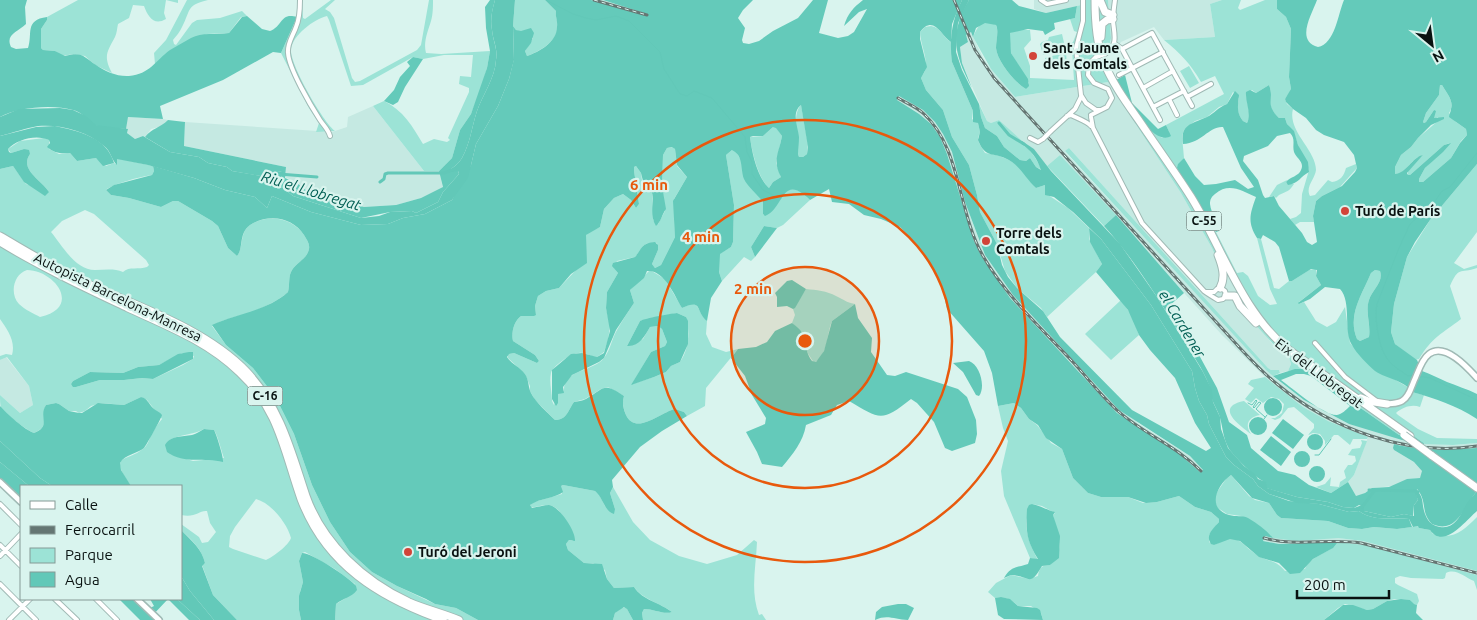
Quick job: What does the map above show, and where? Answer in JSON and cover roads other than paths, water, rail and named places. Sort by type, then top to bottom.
[{"type":"highway","name":"Eix del Llobregat","points":[[1094,0],[1096,28],[1101,55],[1111,77],[1121,95],[1197,207],[1260,322],[1280,343],[1477,487]]},
{"type":"highway","name":"Eix del Llobregat","points":[[1094,0],[1094,39],[1100,61],[1108,79],[1180,187],[1249,310],[1269,336],[1287,351],[1356,399]]},
{"type":"highway","points":[[1100,0],[1103,10],[1110,17],[1101,27],[1101,55]]},
{"type":"highway","name":"Autopista Barcelona-Manresa","points":[[0,236],[31,255],[78,279],[200,336],[237,362],[254,380],[275,411],[287,436],[311,508],[323,530],[337,548],[363,574],[389,591],[409,602],[459,620]]},
{"type":"highway","name":"Autopista Barcelona-Manresa","points":[[0,242],[68,280],[177,330],[204,345],[229,363],[254,389],[274,421],[282,438],[306,508],[321,537],[351,571],[384,595],[443,620]]},
{"type":"highway","points":[[1213,243],[1223,270],[1223,279],[1217,290]]},
{"type":"highway","points":[[1226,296],[1234,296],[1240,306],[1269,336]]},
{"type":"highway","points":[[1356,399],[1379,404]]},
{"type":"highway","points":[[1379,404],[1379,416]]},
{"type":"highway","points":[[1379,404],[1379,416]]},
{"type":"street","points":[[300,0],[298,22],[288,43],[287,51],[289,60],[305,93],[320,120],[329,130],[330,136]]},
{"type":"street","points":[[1041,0],[1047,4],[1066,0]]},
{"type":"street","points":[[1084,121],[1107,107],[1112,98],[1108,89],[1092,81],[1088,75],[1088,67],[1101,55],[1112,49],[1115,44],[1110,17],[1115,0]]},
{"type":"street","points":[[1082,1],[1082,25],[1076,48],[1081,95],[1086,104],[1100,110]]},
{"type":"street","points":[[1122,49],[1152,33],[1192,106]]},
{"type":"street","points":[[1115,44],[1122,49],[1160,120]]},
{"type":"street","points":[[1119,75],[1163,52]]},
{"type":"street","points":[[1143,88],[1173,71]]},
{"type":"street","points":[[1187,96],[1211,84]]},
{"type":"street","points":[[1153,107],[1184,91]]},
{"type":"street","points":[[1076,117],[1076,107],[1081,95]]},
{"type":"street","points":[[1168,99],[1177,115]]},
{"type":"street","points":[[1030,138],[1038,142],[1043,139],[1076,107],[1086,104]]},
{"type":"street","points":[[1090,107],[1093,128],[1142,223],[1206,292],[1220,300],[1226,296],[1225,291],[1206,292]]},
{"type":"street","points":[[1065,117],[1071,115],[1093,128]]},
{"type":"street","points":[[1214,297],[1217,290]]},
{"type":"street","points":[[1315,343],[1345,377],[1379,404],[1402,401],[1410,390],[1423,362],[1430,353],[1444,352],[1463,363],[1477,378]]},
{"type":"street","points":[[0,482],[20,501]]},
{"type":"street","points":[[0,504],[20,524]]},
{"type":"street","points":[[0,556],[20,535]]},
{"type":"street","points":[[0,545],[20,565]]},
{"type":"street","points":[[0,584],[36,620]]},
{"type":"street","points":[[10,620],[29,600]]},
{"type":"street","points":[[56,600],[77,620]]},
{"type":"street","points":[[97,600],[117,620]]},
{"type":"street","points":[[139,600],[159,620]]},
{"type":"water","points":[[495,0],[515,0],[513,26],[514,60],[509,79],[498,106],[476,144],[468,178],[452,200],[425,214],[403,218],[388,224],[361,225],[311,212],[272,196],[267,208],[255,197],[225,190],[194,178],[148,165],[117,159],[117,165],[104,146],[90,136],[64,127],[38,126],[0,136],[0,117],[19,109],[60,108],[73,110],[86,116],[96,125],[128,129],[127,133],[135,139],[143,136],[170,152],[199,157],[208,163],[227,167],[232,171],[262,176],[283,172],[276,186],[283,188],[293,196],[361,218],[379,216],[390,212],[412,211],[416,213],[438,202],[443,192],[459,174],[458,171],[452,172],[451,169],[460,161],[465,153],[477,111],[495,67],[496,52],[491,22]]},
{"type":"water","points":[[962,0],[969,0],[958,23],[956,52],[962,70],[979,104],[985,128],[997,136],[1004,147],[1020,160],[1026,161],[1030,158],[1036,167],[1041,170],[1033,155],[1021,144],[1022,141],[1034,149],[1051,171],[1120,244],[1157,297],[1203,372],[1212,390],[1213,402],[1220,417],[1221,429],[1228,448],[1244,466],[1255,474],[1258,479],[1266,482],[1267,488],[1343,507],[1354,508],[1362,505],[1364,506],[1364,511],[1391,517],[1404,514],[1414,516],[1414,505],[1418,500],[1415,493],[1416,489],[1422,498],[1427,518],[1430,523],[1436,526],[1448,527],[1452,525],[1477,491],[1477,511],[1455,531],[1442,537],[1430,530],[1419,528],[1418,526],[1413,527],[1409,519],[1370,517],[1359,511],[1349,512],[1319,504],[1297,503],[1269,494],[1234,465],[1226,457],[1209,424],[1207,415],[1199,401],[1192,371],[1151,305],[1101,239],[1054,197],[1045,195],[1045,185],[1036,188],[1012,162],[1001,156],[984,151],[981,146],[978,140],[980,132],[978,123],[973,122],[973,111],[952,62],[952,30]]},
{"type":"water","points":[[969,361],[979,371],[981,377],[982,387],[979,396],[976,395],[963,372],[953,363]]},
{"type":"water","points":[[1269,398],[1277,398],[1282,403],[1280,414],[1269,416],[1264,411],[1264,403]]},
{"type":"water","points":[[1258,417],[1265,419],[1267,426],[1265,433],[1258,435],[1251,433],[1249,426],[1251,419]]},
{"type":"water","points":[[1283,419],[1304,435],[1293,449],[1272,433]]},
{"type":"water","points":[[1312,434],[1318,434],[1323,439],[1321,448],[1312,450],[1307,445],[1307,439]]},
{"type":"water","points":[[1271,436],[1291,452],[1281,466],[1260,450]]},
{"type":"water","points":[[0,441],[40,478],[50,485],[28,485],[0,462]]},
{"type":"water","points":[[1299,451],[1305,451],[1310,456],[1308,465],[1299,467],[1294,462],[1294,456]]},
{"type":"water","points":[[1314,466],[1320,466],[1325,471],[1323,480],[1314,482],[1309,477],[1309,471]]},
{"type":"water","points":[[182,578],[190,591],[214,620],[200,620],[178,600],[182,600]]},
{"type":"waterway","points":[[546,0],[573,14],[586,18],[596,20],[616,16],[629,21],[660,52],[664,69],[680,94],[687,96],[694,91],[712,98],[745,137],[747,152],[752,162],[752,174],[763,190],[773,195]]},
{"type":"waterway","points":[[999,123],[1009,135],[1024,144]]},
{"type":"waterway","points":[[1413,375],[1408,376],[1393,365],[1385,356],[1378,334],[1377,304],[1410,224],[1433,204],[1442,191],[1450,187],[1477,153]]},
{"type":"waterway","points":[[380,182],[384,179],[385,174],[388,173],[444,173],[455,169]]},
{"type":"waterway","name":"Riu el Llobregat","points":[[279,174],[317,177]]},
{"type":"waterway","points":[[1417,376],[1430,378],[1477,400]]},
{"type":"waterway","points":[[1248,403],[1252,405],[1256,400],[1254,408],[1259,402],[1261,403],[1256,409],[1265,417]]},
{"type":"waterway","points":[[1264,419],[1267,415]]},
{"type":"waterway","points":[[1315,455],[1319,455],[1331,439]]},
{"type":"waterway","points":[[1369,490],[1418,492]]},
{"type":"waterway","points":[[1362,507],[1375,490]]},
{"type":"railway","points":[[594,0],[647,15]]},
{"type":"railway","points":[[954,0],[975,50],[994,78],[1239,347],[1272,380],[1298,400],[1321,414],[1371,436],[1397,443],[1424,447],[1451,448],[1477,446]]},
{"type":"railway","points":[[898,98],[924,114],[936,128],[945,144],[975,239],[983,256],[1002,285],[1118,411],[1181,454],[1201,471]]},
{"type":"railway","points":[[1264,538],[1288,542],[1336,541],[1361,543],[1477,573]]},
{"type":"place","name":"Sant Jaume dels Comtals","points":[[1033,56]]},
{"type":"place","name":"Turó de París","points":[[1345,211]]},
{"type":"place","name":"Torre dels Comtals","points":[[986,241]]},
{"type":"place","name":"Turó del Jeroni","points":[[408,552]]},
{"type":"water label","name":"el Cardener","points":[[1182,324]]}]
